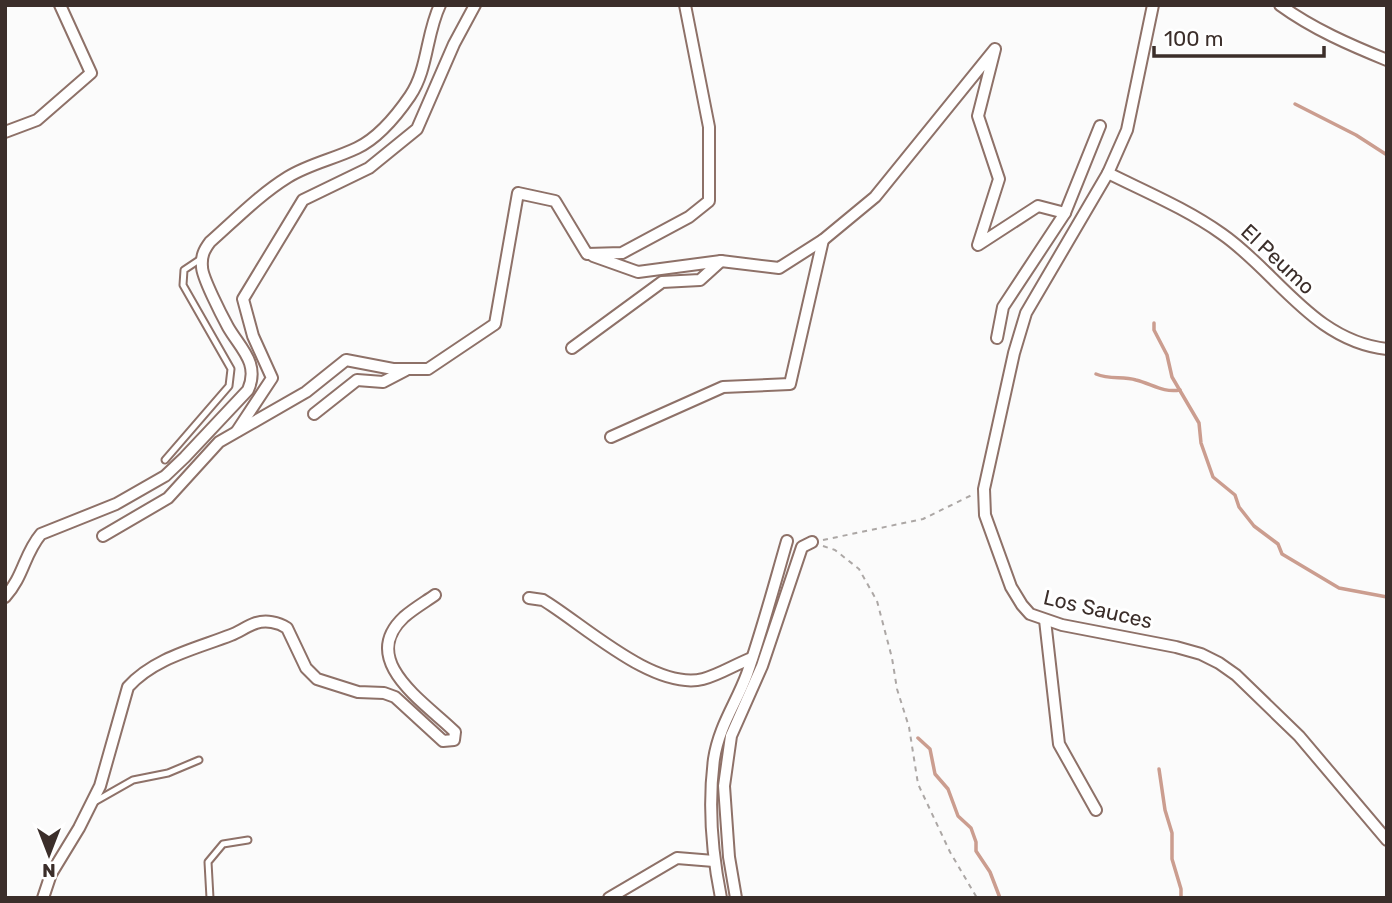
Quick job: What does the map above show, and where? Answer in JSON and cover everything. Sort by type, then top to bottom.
[{"type":"street","points":[[5,132],[37,120],[91,73],[60,5]]},
{"type":"street","points":[[5,597],[18,582],[34,542],[41,534],[96,513],[164,476],[248,390],[252,382],[252,365],[228,327],[202,271],[202,258],[210,242],[272,188],[290,176],[358,148],[391,119],[419,80],[429,31],[440,5]]},
{"type":"street","points":[[235,433],[272,378],[253,336],[243,299],[303,200],[369,168],[417,129],[454,44],[475,5]]},
{"type":"street","points":[[587,254],[622,253],[689,217],[709,201],[709,127],[685,5]]},
{"type":"street","name":"Los Sauces","points":[[1153,5],[1127,130],[1108,173],[1026,313],[1014,353],[984,489],[985,515],[1011,587],[1030,614],[1045,620],[1176,647],[1201,654],[1219,663],[1236,675],[1299,736],[1387,840]]},
{"type":"street","points":[[1280,5],[1296,17],[1387,60]]},
{"type":"street","points":[[103,536],[168,498],[219,442],[306,392],[346,360],[393,369],[428,369],[495,324],[518,193],[555,201],[587,254],[638,271],[720,261],[779,268],[823,240],[875,197],[995,49],[978,116],[999,178],[978,245],[1038,206],[1065,213]]},
{"type":"street","points":[[998,338],[1003,307],[1065,213],[1100,126]]},
{"type":"street","name":"El Peumo","points":[[1108,173],[1221,233],[1252,258],[1309,314],[1333,330],[1368,346],[1387,349]]},
{"type":"street","points":[[611,437],[723,387],[790,384],[823,240]]},
{"type":"street","points":[[572,348],[662,282],[700,280],[720,261]]},
{"type":"street","points":[[314,414],[357,380],[383,382],[409,369]]},
{"type":"street","points":[[721,898],[714,862],[712,811],[715,759],[721,729],[746,678],[787,541]]},
{"type":"street","points":[[736,898],[729,857],[724,786],[731,736],[762,666],[802,547],[812,542]]},
{"type":"street","points":[[43,898],[51,874],[100,786],[128,687],[138,675],[153,666],[232,635],[257,622],[275,622],[287,628],[306,668],[317,679],[358,692],[384,693],[394,697],[443,741],[454,740],[455,732],[399,679],[388,662],[388,646],[396,627],[404,617],[435,595]]},
{"type":"street","points":[[529,598],[543,600],[624,656],[679,681],[704,679],[752,658]]},
{"type":"street","points":[[1045,620],[1059,744],[1096,810]]},
{"type":"street","points":[[609,898],[677,859],[714,862]]},
{"type":"lane","points":[[165,460],[229,386],[232,369],[183,285],[184,270],[202,258]]},
{"type":"lane","points":[[93,802],[133,780],[168,773],[199,761]]},
{"type":"lane","points":[[210,898],[208,862],[223,844],[248,839]]},
{"type":"path","points":[[812,542],[923,519],[984,489]]},
{"type":"path","points":[[812,542],[835,550],[859,569],[877,601],[892,658],[897,690],[909,727],[918,784],[950,852],[977,898]]},
{"type":"waterway","points":[[1295,104],[1356,135],[1387,155]]},
{"type":"waterway","points":[[1154,323],[1154,330],[1167,355],[1172,377],[1199,423],[1201,443],[1213,477],[1235,495],[1239,507],[1254,526],[1278,544],[1282,554],[1339,588],[1387,597]]},
{"type":"waterway","points":[[1096,374],[1136,380],[1168,390],[1180,390]]},
{"type":"waterway","points":[[918,738],[930,749],[935,774],[948,789],[958,816],[971,828],[976,851],[990,872],[1000,898]]},
{"type":"waterway","points":[[1159,769],[1165,810],[1172,833],[1172,859],[1181,898]]}]
